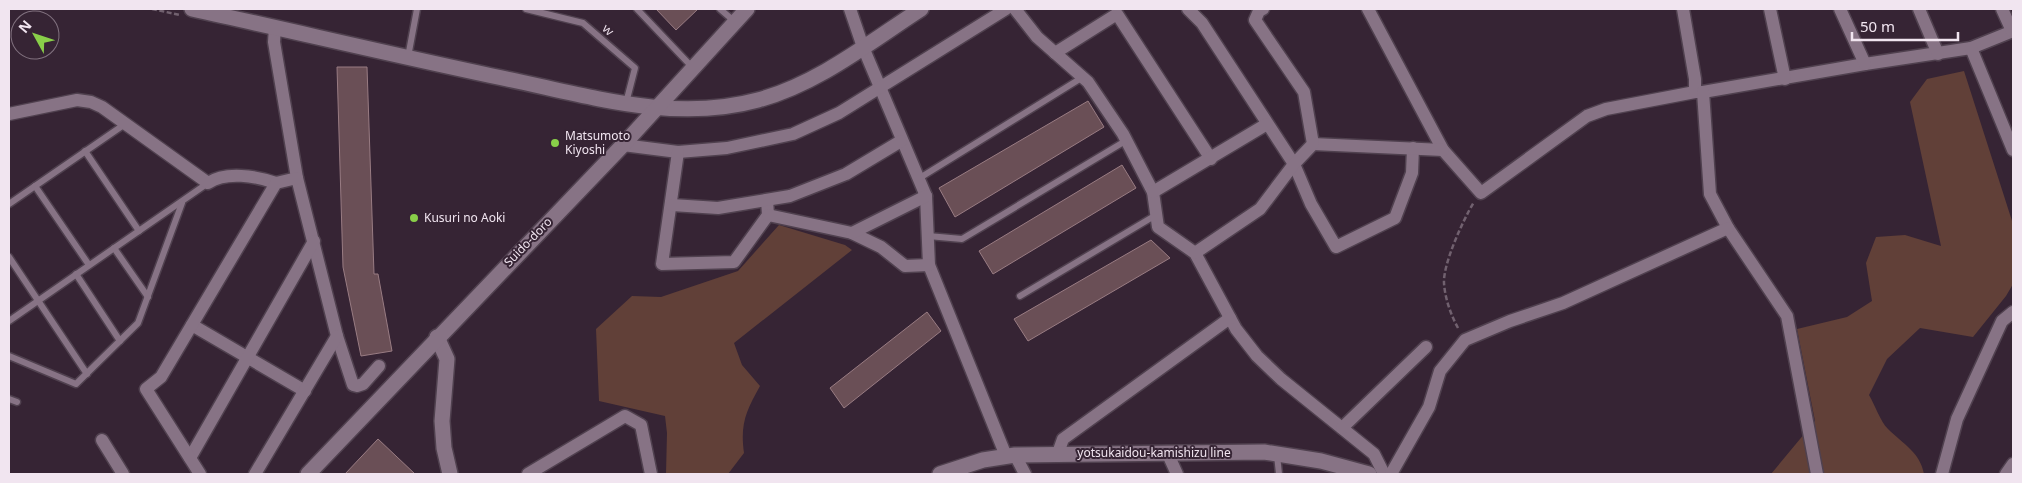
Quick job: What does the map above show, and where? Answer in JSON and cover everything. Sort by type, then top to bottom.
[{"type":"street","points":[[192,9],[408,58],[655,109],[709,107],[758,100],[816,75],[922,9]]},
{"type":"street","name":"Suido-doro","points":[[308,474],[437,337],[623,145],[747,9]]},
{"type":"street","points":[[850,9],[863,47],[901,141],[926,196],[929,265],[1011,455],[1025,474]]},
{"type":"street","points":[[623,145],[678,152],[727,148],[793,134],[838,113],[1006,9]]},
{"type":"street","points":[[1015,9],[1037,37],[1088,82],[1127,140],[1153,192],[1158,227],[1195,253],[1230,318],[1257,356],[1280,379],[1374,454],[1384,474]]},
{"type":"street","points":[[1188,9],[1202,23],[1294,164],[1311,204],[1336,247],[1395,218],[1412,173],[1413,148]]},
{"type":"street","points":[[1263,9],[1259,11],[1256,20],[1304,92],[1313,144]]},
{"type":"street","points":[[1368,9],[1443,150],[1481,193],[1587,116],[1606,109],[1865,64],[1971,48],[2013,31],[2002,9]]},
{"type":"street","points":[[1683,9],[1699,92],[1710,194],[1728,228],[1787,316],[1817,474]]},
{"type":"street","points":[[1770,9],[1785,79]]},
{"type":"street","points":[[1840,9],[1865,64]]},
{"type":"street","points":[[1919,9],[1938,54]]},
{"type":"street","points":[[1055,53],[1116,14],[1210,159]]},
{"type":"street","points":[[275,27],[274,42],[296,178],[314,241],[336,336],[354,385],[363,384],[379,366]]},
{"type":"street","points":[[1971,48],[2013,150]]},
{"type":"street","points":[[9,114],[83,100],[102,107],[208,183],[215,179],[232,177],[252,177],[276,183],[296,178]]},
{"type":"street","points":[[1153,192],[1267,124]]},
{"type":"street","points":[[672,205],[718,208],[790,196],[846,174],[901,141]]},
{"type":"street","points":[[1195,253],[1260,209],[1294,164],[1313,144],[1443,150]]},
{"type":"street","points":[[678,152],[672,205],[662,264],[734,262],[768,215],[767,200]]},
{"type":"street","points":[[200,474],[146,389],[161,377],[276,183]]},
{"type":"street","points":[[852,233],[926,196]]},
{"type":"street","points":[[768,215],[852,233],[881,248],[905,266],[929,265]]},
{"type":"street","points":[[1392,474],[1429,407],[1440,371],[1465,340],[1510,321],[1564,302],[1728,228]]},
{"type":"street","points":[[190,458],[314,241]]},
{"type":"street","points":[[1942,474],[1957,419],[2002,321],[2013,312]]},
{"type":"street","points":[[1058,454],[1063,439],[1230,318]]},
{"type":"street","points":[[192,325],[305,391]]},
{"type":"street","points":[[255,474],[336,336]]},
{"type":"street","points":[[437,337],[447,359],[442,421],[444,448],[450,474]]},
{"type":"street","points":[[1342,428],[1426,347]]},
{"type":"street","points":[[535,473],[625,416],[641,426],[651,474]]},
{"type":"street","points":[[102,440],[123,474]]},
{"type":"street","points":[[1167,452],[1177,474]]},
{"type":"street","name":"yotsukaidou-kamishizu line","points":[[940,474],[983,460],[1011,455],[1167,452],[1277,454],[1322,461],[1369,474]]},
{"type":"street","points":[[2006,474],[2013,464]]},
{"type":"lane","points":[[408,58],[417,9]]},
{"type":"lane","name":"ｗ","points":[[526,9],[583,22],[635,68],[626,104]]},
{"type":"lane","points":[[637,9],[693,68]]},
{"type":"lane","points":[[720,9],[735,22]]},
{"type":"lane","points":[[918,179],[1083,77]]},
{"type":"lane","points":[[9,204],[125,124]]},
{"type":"lane","points":[[928,236],[962,238],[1127,140]]},
{"type":"lane","points":[[86,151],[139,231]]},
{"type":"lane","points":[[9,321],[182,203],[208,183]]},
{"type":"lane","points":[[35,186],[89,265]]},
{"type":"lane","points":[[9,356],[73,385],[87,374],[138,323],[182,203]]},
{"type":"lane","points":[[1020,296],[1156,215]]},
{"type":"lane","points":[[114,248],[148,297]]},
{"type":"lane","points":[[9,257],[87,374]]},
{"type":"lane","points":[[76,274],[120,341]]},
{"type":"lane","points":[[9,399],[17,402]]},
{"type":"lane","points":[[1277,454],[1279,474]]},
{"type":"path","points":[[1465,340],[1452,317],[1444,282],[1452,248],[1473,203],[1481,193]]},
{"type":"shaded area","points":[[1964,71],[2013,224],[2013,284],[2006,296],[1973,337],[1920,328],[1887,359],[1869,395],[1885,426],[1915,454],[1924,474],[1771,474],[1815,421],[1797,329],[1847,317],[1872,301],[1866,263],[1876,237],[1905,235],[1941,246],[1910,102],[1927,79]]},
{"type":"shaded area","points":[[779,225],[845,245],[852,250],[734,343],[742,365],[760,386],[745,418],[743,434],[744,453],[728,474],[666,474],[667,433],[665,416],[599,401],[596,329],[632,296],[661,297],[738,271]]},
{"type":"building","points":[[656,9],[698,9],[676,30]]},
{"type":"building","points":[[337,67],[367,67],[374,274],[378,274],[392,351],[361,356],[343,267]]},
{"type":"building","points":[[1088,101],[1104,127],[955,217],[939,188]]},
{"type":"building","points":[[1122,165],[1136,188],[993,274],[979,251]]},
{"type":"building","points":[[1151,240],[1170,258],[1028,341],[1014,319]]},
{"type":"building","points":[[927,312],[941,331],[844,408],[830,388]]},
{"type":"building","points":[[378,439],[415,474],[345,474]]},
{"type":"place","name":"Matsumoto Kiyoshi","points":[[555,143]]},
{"type":"place","name":"Kusuri no Aoki","points":[[414,218]]}]
